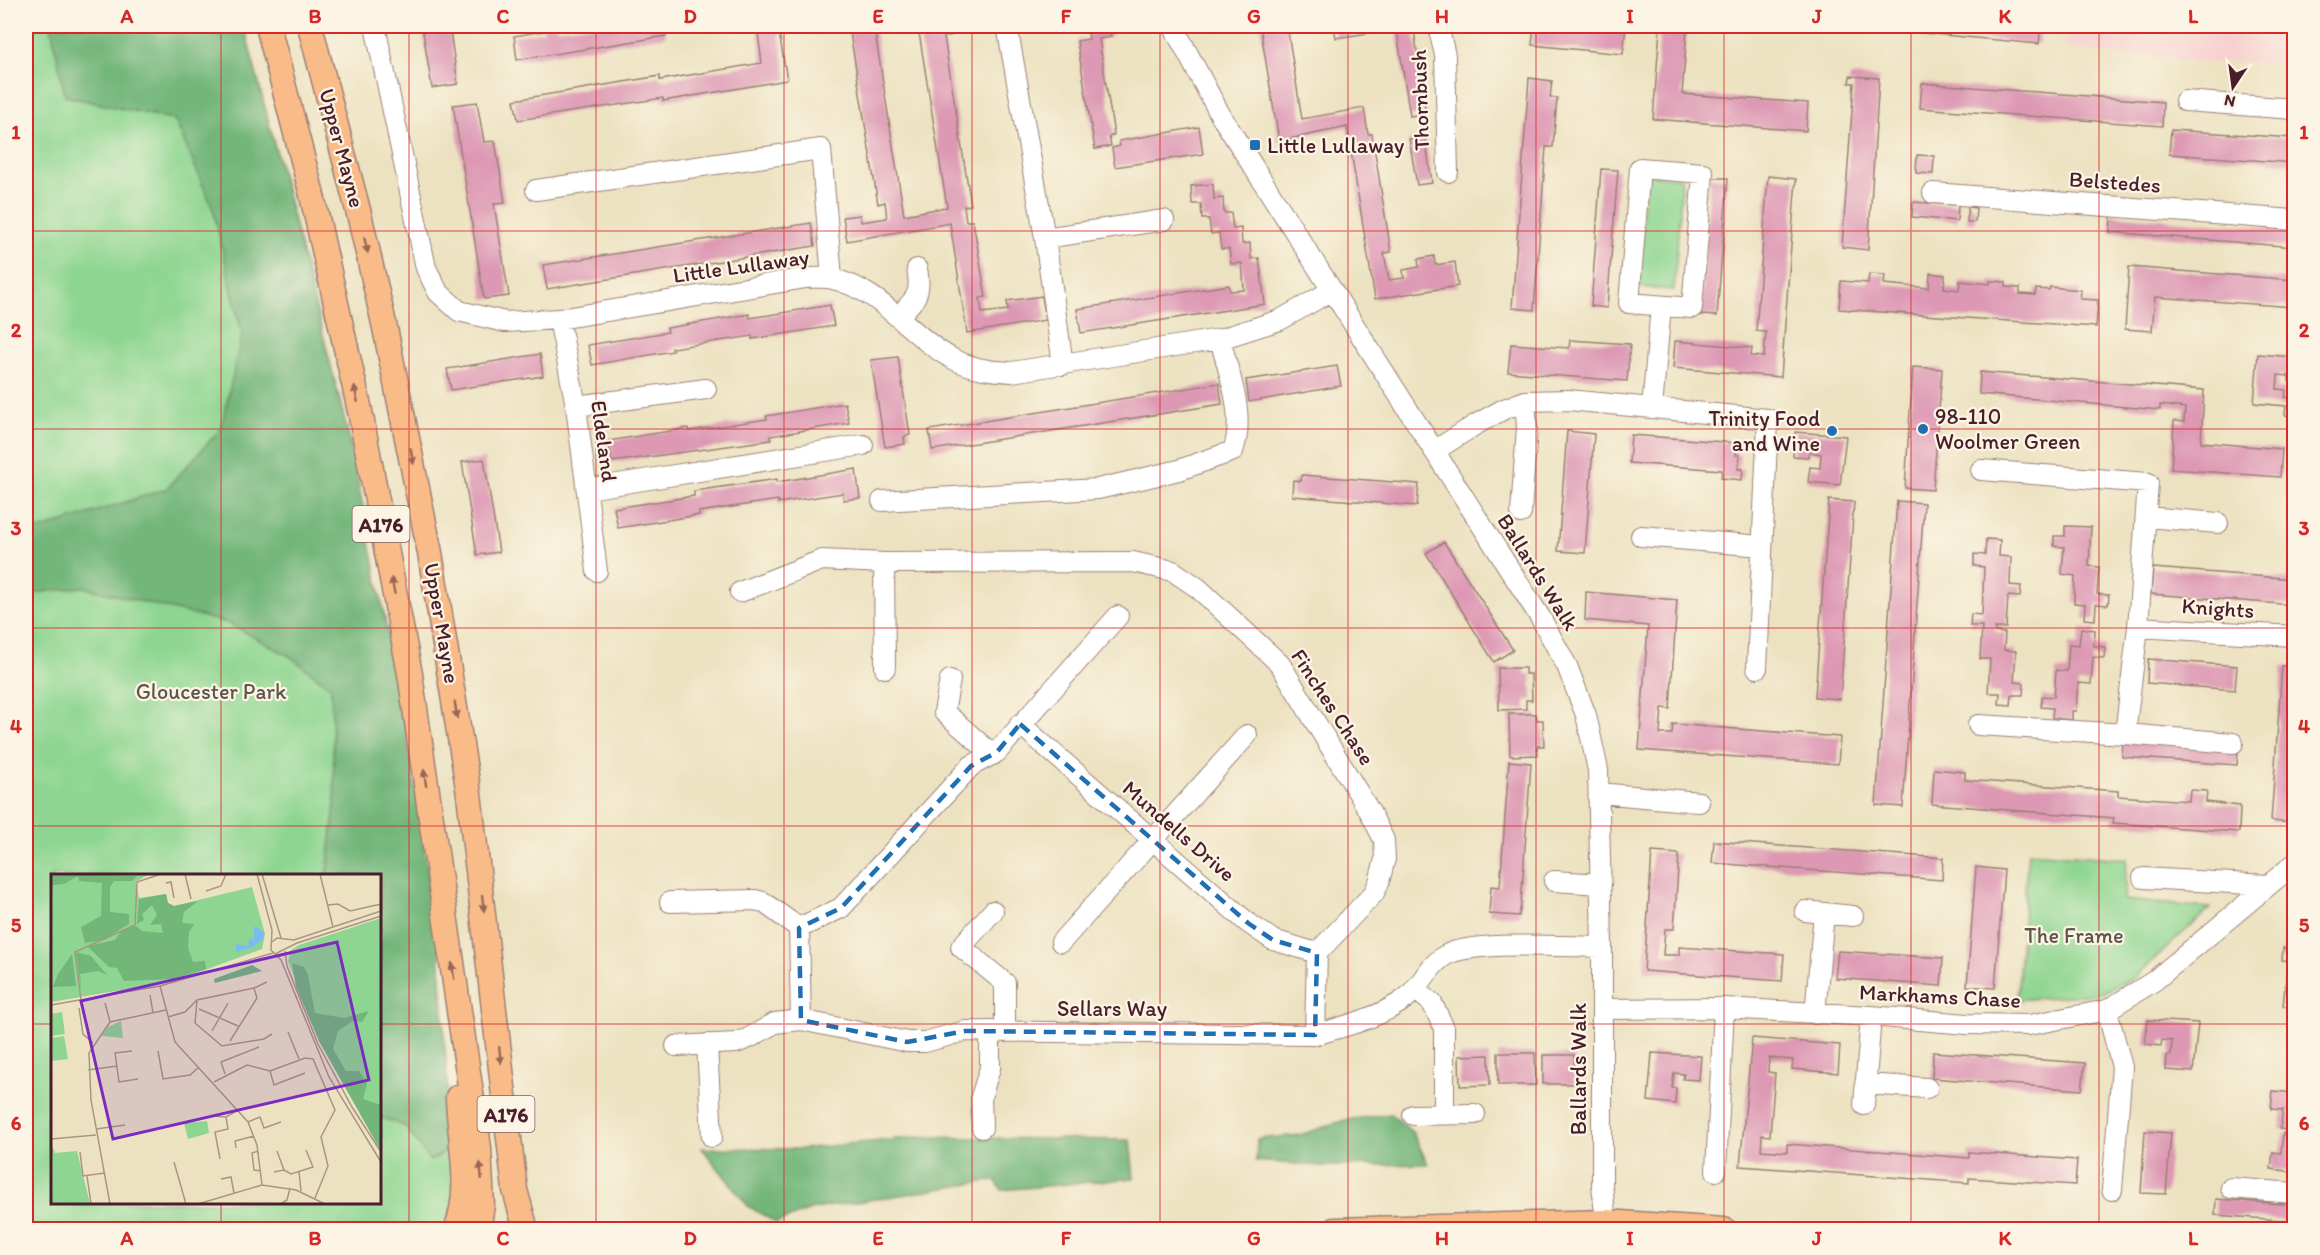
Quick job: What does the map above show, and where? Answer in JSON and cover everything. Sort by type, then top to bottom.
[{"type":"main road","name":"Upper Mayne","points":[[268,26],[312,191],[362,423],[410,674],[482,1180],[482,1205],[478,1230]]},
{"type":"main road","name":"Upper Mayne","points":[[310,26],[358,207],[409,440],[430,553],[470,794],[513,1181],[526,1230]]},
{"type":"main road","points":[[456,1230],[464,1192],[458,1093],[461,1029]]},
{"type":"main road","points":[[1334,1230],[1606,1222],[1724,1230]]},
{"type":"street","name":"Little Lullaway","points":[[375,26],[426,268],[438,292],[459,311],[505,322],[559,319],[806,278],[832,278],[874,298],[954,359],[980,370],[1012,372],[1220,339],[1280,320],[1331,291]]},
{"type":"street","points":[[1007,26],[1046,238],[1063,365]]},
{"type":"street","name":"Ballards Walk","points":[[1173,26],[1221,116],[1280,204],[1331,291],[1540,617],[1567,666],[1586,715],[1595,751],[1599,793],[1603,1009],[1602,1185],[1606,1222]]},
{"type":"street","name":"Thornbush","points":[[1438,26],[1445,55],[1448,172]]},
{"type":"street","points":[[2185,101],[2295,109]]},
{"type":"street","points":[[536,190],[821,149],[832,278]]},
{"type":"street","points":[[1640,168],[1703,173],[1692,308],[1661,306],[1629,303],[1640,168]]},
{"type":"street","name":"Belstedes","points":[[1933,193],[2295,220]]},
{"type":"street","points":[[1046,238],[1164,220]]},
{"type":"street","points":[[899,316],[918,294],[920,287],[917,269]]},
{"type":"street","points":[[1652,408],[1661,306]]},
{"type":"street","name":"Eldeland","points":[[559,319],[576,406],[597,571]]},
{"type":"street","points":[[882,501],[1098,489],[1179,470],[1233,451],[1238,438],[1239,417],[1220,339]]},
{"type":"street","points":[[576,406],[706,388]]},
{"type":"street","points":[[1434,452],[1475,425],[1504,409],[1525,401],[1568,400],[1768,419],[1757,668]]},
{"type":"street","name":"Ballards Walk","points":[[1521,513],[1527,426],[1525,401]]},
{"type":"street","points":[[587,489],[863,445]]},
{"type":"street","points":[[1982,470],[2148,483],[2138,627],[2125,734]]},
{"type":"street","points":[[2146,517],[2218,523]]},
{"type":"street","points":[[1641,536],[1762,546]]},
{"type":"street","name":"Finches Chase","points":[[740,592],[822,560],[1133,562],[1173,571],[1198,588],[1243,627],[1280,664],[1370,812],[1384,840],[1385,859],[1374,893],[1317,953]]},
{"type":"street","points":[[884,562],[885,668]]},
{"type":"street","points":[[799,928],[841,908],[971,766],[997,752],[1118,616]]},
{"type":"street","name":"Knights","points":[[2138,627],[2295,636]]},
{"type":"street","points":[[950,680],[944,712],[993,755]]},
{"type":"street","name":"Mundells Drive","points":[[1020,724],[1248,923],[1273,940],[1317,953]]},
{"type":"street","points":[[1978,725],[2233,743]]},
{"type":"street","points":[[1061,942],[1247,735]]},
{"type":"street","points":[[1599,793],[1699,802]]},
{"type":"street","name":"Markhams Chase","points":[[1603,1009],[1724,1008],[1966,1024],[2029,1025],[2107,1010],[2154,981],[2295,864]]},
{"type":"street","points":[[2143,878],[2268,885]]},
{"type":"street","points":[[1554,881],[1601,884]]},
{"type":"street","points":[[670,902],[755,900],[763,902],[799,928]]},
{"type":"street","points":[[982,1128],[981,1097],[990,1068],[1005,983],[961,947],[993,911]]},
{"type":"street","points":[[1815,1014],[1814,912],[1853,916]]},
{"type":"street","points":[[799,928],[801,1020]]},
{"type":"street","name":"Sellars Way","points":[[676,1046],[736,1043],[775,1023],[801,1020],[907,1042],[925,1042],[965,1031],[1315,1035],[1358,1022],[1406,998],[1437,962],[1447,954],[1466,949],[1499,946],[1602,947]]},
{"type":"street","points":[[1315,1035],[1317,953]]},
{"type":"street","points":[[1415,989],[1432,1003],[1444,1028],[1444,1114]]},
{"type":"street","points":[[1716,1171],[1724,1008]]},
{"type":"street","points":[[2107,1010],[2122,1067],[2112,1190]]},
{"type":"street","points":[[1864,1105],[1871,1016]]},
{"type":"street","points":[[707,1044],[712,1137]]},
{"type":"street","points":[[1865,1084],[1927,1088]]},
{"type":"street","points":[[1413,1115],[1475,1114]]},
{"type":"street","points":[[2230,1188],[2295,1193]]},
{"type":"highlighted area","points":[[1020,724],[1248,923],[1273,940],[1317,953],[1315,1035],[965,1031],[907,1042],[801,1020],[799,928],[841,908],[971,766],[997,752]]},
{"type":"shaded area","points":[[2065,26],[2294,26],[2294,62],[2208,62],[2064,49]]},
{"type":"green space","name":"Gloucester Park","points":[[26,26],[244,26],[350,441],[457,1190],[446,1229],[26,1229]]},
{"type":"green space","points":[[51,26],[244,26],[350,441],[405,721],[439,945],[451,1148],[430,1161],[406,1127],[381,1117],[381,874],[327,874],[335,804],[331,688],[291,657],[228,623],[83,587],[26,594],[26,534],[166,489],[221,429],[242,334],[213,209],[175,120],[65,96]]},
{"type":"green space","points":[[1645,175],[1682,178],[1674,290],[1638,287]]},
{"type":"green space","name":"The Frame","points":[[2028,852],[2127,859],[2124,900],[2210,908],[2134,978],[2099,994],[2017,1000]]},
{"type":"green space","points":[[1391,1114],[1413,1133],[1428,1164],[1323,1166],[1256,1161],[1257,1139],[1300,1135],[1345,1120]]},
{"type":"green space","points":[[919,1137],[1130,1140],[1134,1178],[1002,1190],[995,1180],[813,1209],[776,1223],[748,1206],[702,1148],[799,1149]]},
{"type":"building","points":[[422,26],[460,26],[460,30],[450,31],[458,84],[432,88]]},
{"type":"building","points":[[543,26],[557,26],[557,29],[580,26],[665,26],[666,36],[517,60],[514,36],[544,31]]},
{"type":"building","points":[[757,26],[778,26],[787,80],[663,101],[663,98],[518,120],[514,100],[660,76],[660,80],[762,63]]},
{"type":"building","points":[[849,26],[874,26],[904,215],[947,207],[918,26],[952,26],[954,35],[944,37],[971,205],[964,206],[966,221],[973,221],[986,297],[980,298],[982,313],[1008,310],[1007,301],[1042,296],[1046,320],[967,333],[950,223],[847,241],[843,217],[860,215],[861,222],[887,218],[885,202],[878,204]]},
{"type":"building","points":[[1087,26],[1109,26],[1111,37],[1099,39],[1114,135],[1109,137],[1111,146],[1095,149],[1077,41],[1089,39]]},
{"type":"building","points":[[1260,26],[1287,26],[1302,119],[1364,108],[1368,134],[1372,134],[1391,252],[1384,253],[1389,280],[1404,278],[1403,270],[1419,267],[1418,259],[1434,256],[1435,265],[1455,262],[1458,286],[1375,299],[1347,127],[1279,141]]},
{"type":"building","points":[[1334,26],[1395,26],[1396,29],[1336,38]]},
{"type":"building","points":[[1534,26],[1626,26],[1623,54],[1532,45]]},
{"type":"building","points":[[1870,26],[2041,26],[2039,44],[1870,28]]},
{"type":"building","points":[[1660,28],[1687,30],[1682,94],[1808,103],[1806,131],[1653,119]]},
{"type":"building","points":[[1414,30],[1426,113],[1410,116],[1397,32]]},
{"type":"building","points":[[1850,76],[1879,78],[1868,250],[1842,247],[1854,83],[1849,83]]},
{"type":"building","points":[[1529,78],[1552,81],[1550,98],[1557,98],[1553,147],[1546,147],[1534,310],[1512,308]]},
{"type":"building","points":[[1922,83],[2163,102],[2162,126],[1920,108]]},
{"type":"building","points":[[477,102],[484,142],[495,141],[505,203],[494,204],[509,296],[484,299],[453,105]]},
{"type":"building","points":[[1199,127],[1203,154],[1115,167],[1112,148],[1120,146],[1119,141]]},
{"type":"building","points":[[2171,130],[2294,138],[2294,163],[2169,154]]},
{"type":"building","points":[[1425,137],[1432,183],[1417,185],[1409,139]]},
{"type":"building","points":[[1917,155],[1934,156],[1933,174],[1916,173]]},
{"type":"building","points":[[1601,169],[1618,170],[1607,308],[1591,306]]},
{"type":"building","points":[[1768,176],[1796,179],[1781,377],[1673,368],[1675,341],[1752,348],[1751,356],[1764,357],[1766,332],[1756,331]]},
{"type":"building","points":[[1710,178],[1728,178],[1717,316],[1701,315]]},
{"type":"building","points":[[1213,184],[1214,199],[1223,198],[1224,213],[1231,213],[1233,229],[1241,228],[1242,244],[1250,243],[1251,259],[1259,258],[1265,304],[1081,333],[1077,309],[1229,285],[1230,291],[1244,290],[1242,263],[1231,264],[1229,249],[1221,249],[1219,233],[1211,234],[1209,219],[1202,219],[1201,204],[1192,204],[1191,186]]},
{"type":"building","points":[[1913,202],[1958,205],[1957,221],[1912,217]]},
{"type":"building","points":[[1968,207],[1976,208],[1975,222],[1967,222]]},
{"type":"building","points":[[2111,215],[2294,230],[2294,247],[2110,232]]},
{"type":"building","points":[[811,223],[815,246],[547,289],[543,265]]},
{"type":"building","points":[[2129,267],[2294,280],[2294,307],[2155,297],[2152,331],[2125,329]]},
{"type":"building","points":[[1930,273],[1945,275],[1944,288],[1959,290],[1960,281],[1990,284],[1990,281],[2006,282],[2006,287],[2020,288],[2020,294],[2035,295],[2036,289],[2049,290],[2050,287],[2081,290],[2080,299],[2098,300],[2096,327],[1839,309],[1841,281],[1868,283],[1869,274],[1885,275],[1884,284],[1929,288]]},
{"type":"building","points":[[830,305],[834,326],[752,339],[752,336],[672,348],[673,351],[592,365],[588,345],[668,332],[667,328],[749,314],[750,318]]},
{"type":"building","points":[[1570,340],[1630,344],[1627,381],[1508,372],[1511,344],[1569,348]]},
{"type":"building","points":[[540,354],[543,376],[451,390],[447,369]]},
{"type":"building","points":[[2258,354],[2294,357],[2294,381],[2289,381],[2289,376],[2278,375],[2277,389],[2286,390],[2285,397],[2294,398],[2294,416],[2285,415],[2286,406],[2254,403]]},
{"type":"building","points":[[898,357],[910,435],[904,437],[905,444],[885,447],[871,360]]},
{"type":"building","points":[[1337,366],[1341,386],[1249,402],[1246,380]]},
{"type":"building","name":"98-110 Woolmer Green","points":[[1913,367],[1942,369],[1933,490],[1905,488]]},
{"type":"building","points":[[1980,372],[2204,390],[2201,442],[2282,449],[2280,477],[2171,469],[2174,421],[2184,422],[2185,408],[2160,405],[2160,410],[1979,394]]},
{"type":"building","points":[[1219,383],[1222,404],[932,450],[929,430]]},
{"type":"building","points":[[845,403],[849,423],[770,436],[771,440],[612,462],[608,441],[688,428],[689,431],[767,419],[766,416]]},
{"type":"building","points":[[1567,431],[1594,434],[1585,553],[1558,551]]},
{"type":"building","points":[[1795,432],[1846,436],[1840,485],[1808,482],[1810,467],[1820,468],[1821,454],[1809,452],[1808,457],[1793,456]]},
{"type":"building","points":[[1631,435],[1737,443],[1736,455],[1740,455],[1738,469],[1743,469],[1742,480],[1721,478],[1722,470],[1629,463]]},
{"type":"building","points":[[484,459],[499,552],[477,555],[462,462]]},
{"type":"building","points":[[856,469],[860,498],[844,500],[843,493],[778,503],[778,500],[618,528],[614,508],[694,496],[694,491],[777,479],[777,482]]},
{"type":"building","points":[[1302,475],[1419,484],[1417,506],[1292,496],[1293,480],[1301,481]]},
{"type":"building","points":[[1829,500],[1854,502],[1840,699],[1815,697]]},
{"type":"building","points":[[1897,501],[1924,503],[1903,807],[1876,805]]},
{"type":"building","points":[[2065,526],[2091,527],[2089,566],[2099,567],[2097,594],[2109,595],[2108,605],[2096,604],[2095,620],[2084,619],[2085,604],[2074,603],[2075,576],[2062,574],[2064,547],[2054,546],[2054,536],[2065,536]]},
{"type":"building","points":[[1986,539],[2000,540],[1999,556],[2011,557],[2010,585],[2021,586],[2020,597],[2008,596],[2006,628],[1995,628],[1995,632],[2005,633],[2004,650],[2016,651],[2014,682],[2024,683],[2023,695],[2012,695],[2011,705],[1999,704],[2000,693],[1988,693],[1990,659],[1980,659],[1982,626],[1970,626],[1971,614],[1982,615],[1984,567],[1974,566],[1974,554],[1985,555]]},
{"type":"building","points":[[1444,542],[1513,650],[1494,662],[1426,553]]},
{"type":"building","points":[[2153,568],[2294,579],[2294,605],[2151,594]]},
{"type":"building","points":[[1586,592],[1677,600],[1670,709],[1662,708],[1660,734],[1672,734],[1673,724],[1840,737],[1838,764],[1639,750],[1648,626],[1585,620]]},
{"type":"building","points":[[2081,628],[2095,630],[2094,646],[2105,647],[2104,658],[2093,657],[2091,684],[2078,683],[2076,711],[2072,711],[2072,720],[2052,718],[2053,708],[2041,707],[2042,696],[2054,697],[2056,670],[2067,671],[2069,644],[2079,645]]},
{"type":"building","points":[[2148,659],[2237,666],[2235,690],[2147,683]]},
{"type":"building","points":[[2282,666],[2294,667],[2294,823],[2271,821]]},
{"type":"building","points":[[1498,668],[1525,668],[1525,674],[1531,674],[1532,700],[1526,700],[1526,709],[1499,710]]},
{"type":"building","points":[[1509,714],[1536,714],[1537,720],[1543,720],[1544,746],[1537,746],[1538,755],[1510,756]]},
{"type":"building","points":[[2123,741],[2238,750],[2237,765],[2122,757]]},
{"type":"building","points":[[1509,761],[1531,763],[1519,916],[1489,914],[1491,886],[1500,887]]},
{"type":"building","points":[[1934,769],[1965,772],[1965,780],[2118,791],[2118,796],[2189,801],[2190,790],[2207,791],[2206,802],[2240,806],[2239,832],[2113,823],[2114,818],[1932,804]]},
{"type":"building","points":[[1714,841],[1943,858],[1942,880],[1712,863]]},
{"type":"building","points":[[1652,852],[1679,854],[1674,929],[1665,929],[1663,955],[1679,955],[1679,947],[1784,954],[1782,981],[1644,971]]},
{"type":"building","points":[[1976,867],[2004,870],[1995,988],[1967,986]]},
{"type":"building","points":[[2283,948],[2294,949],[2294,961],[2282,960]]},
{"type":"building","points":[[1838,951],[1943,958],[1941,986],[1835,978]]},
{"type":"building","points":[[2287,969],[2294,970],[2294,1008],[2283,1006]]},
{"type":"building","points":[[2148,1020],[2198,1023],[2193,1072],[2166,1070],[2167,1055],[2171,1055],[2172,1041],[2162,1040],[2161,1046],[2145,1044]]},
{"type":"building","points":[[1752,1038],[1840,1045],[1838,1073],[1792,1069],[1793,1060],[1769,1058],[1768,1072],[1775,1073],[1770,1136],[1762,1135],[1761,1150],[1787,1152],[1787,1144],[1969,1158],[1969,1152],[2077,1160],[2075,1185],[1969,1178],[1969,1183],[1740,1166]]},
{"type":"building","points":[[1933,1052],[2085,1063],[2082,1090],[1932,1078]]},
{"type":"building","points":[[2291,1052],[2294,1052],[2294,1090],[2288,1089]]},
{"type":"building","points":[[1498,1053],[1535,1053],[1536,1085],[1498,1085]]},
{"type":"building","points":[[1652,1053],[1701,1056],[1699,1080],[1683,1079],[1684,1074],[1674,1073],[1672,1088],[1676,1088],[1675,1104],[1648,1101]]},
{"type":"building","points":[[1489,1055],[1490,1085],[1460,1086],[1459,1056]]},
{"type":"building","points":[[1543,1055],[1574,1055],[1575,1084],[1543,1084]]},
{"type":"building","points":[[2273,1091],[2294,1093],[2294,1131],[2280,1129],[2283,1110],[2271,1109]]},
{"type":"building","points":[[2145,1131],[2171,1133],[2166,1194],[2141,1193]]},
{"type":"building","points":[[2283,1133],[2294,1134],[2294,1172],[2271,1169],[2273,1152],[2281,1153]]},
{"type":"building","points":[[2216,1199],[2294,1205],[2294,1221],[2215,1215]]},
{"type":"place","name":"Little Lullaway","points":[[1255,145]]},
{"type":"place","name":"98-110 Woolmer Green","points":[[1923,429]]},
{"type":"place","name":"Trinity Food and Wine","points":[[1832,431]]}]
